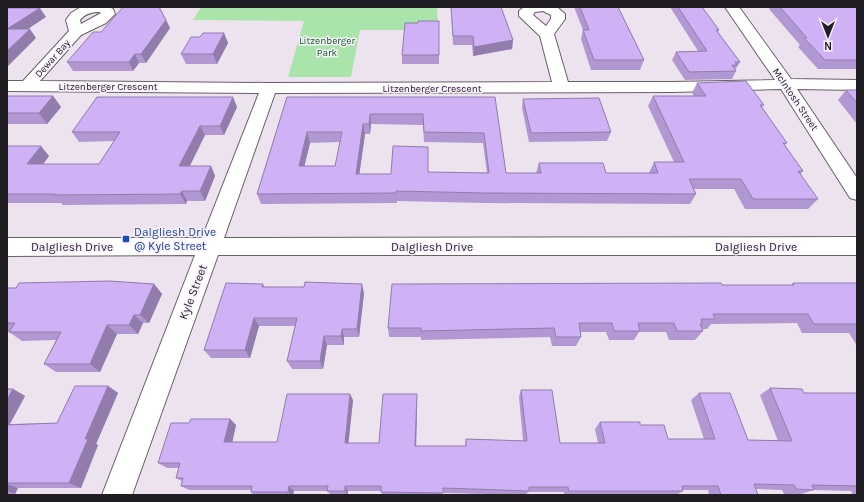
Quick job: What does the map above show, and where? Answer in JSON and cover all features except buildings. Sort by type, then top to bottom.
[{"type":"street","name":"McIntosh Street","points":[[732,7],[786,84],[857,193]]},
{"type":"street","name":"Dewar Bay","points":[[28,85],[76,32]]},
{"type":"street","points":[[547,34],[561,87]]},
{"type":"street","name":"Litzenberger Crescent","points":[[7,86],[269,88],[673,87],[786,84],[857,85]]},
{"type":"street","name":"Kyle Street","points":[[117,495],[269,88]]},
{"type":"street","name":"Dalgliesh Drive","points":[[7,247],[210,248],[857,246]]},
{"type":"green space","name":"Litzenberger Park","points":[[201,7],[437,7],[438,30],[360,30],[351,77],[288,77],[304,21],[193,20]]},
{"type":"place","name":"Dalgliesh Drive @ Kyle Street","points":[[126,239]]}]
